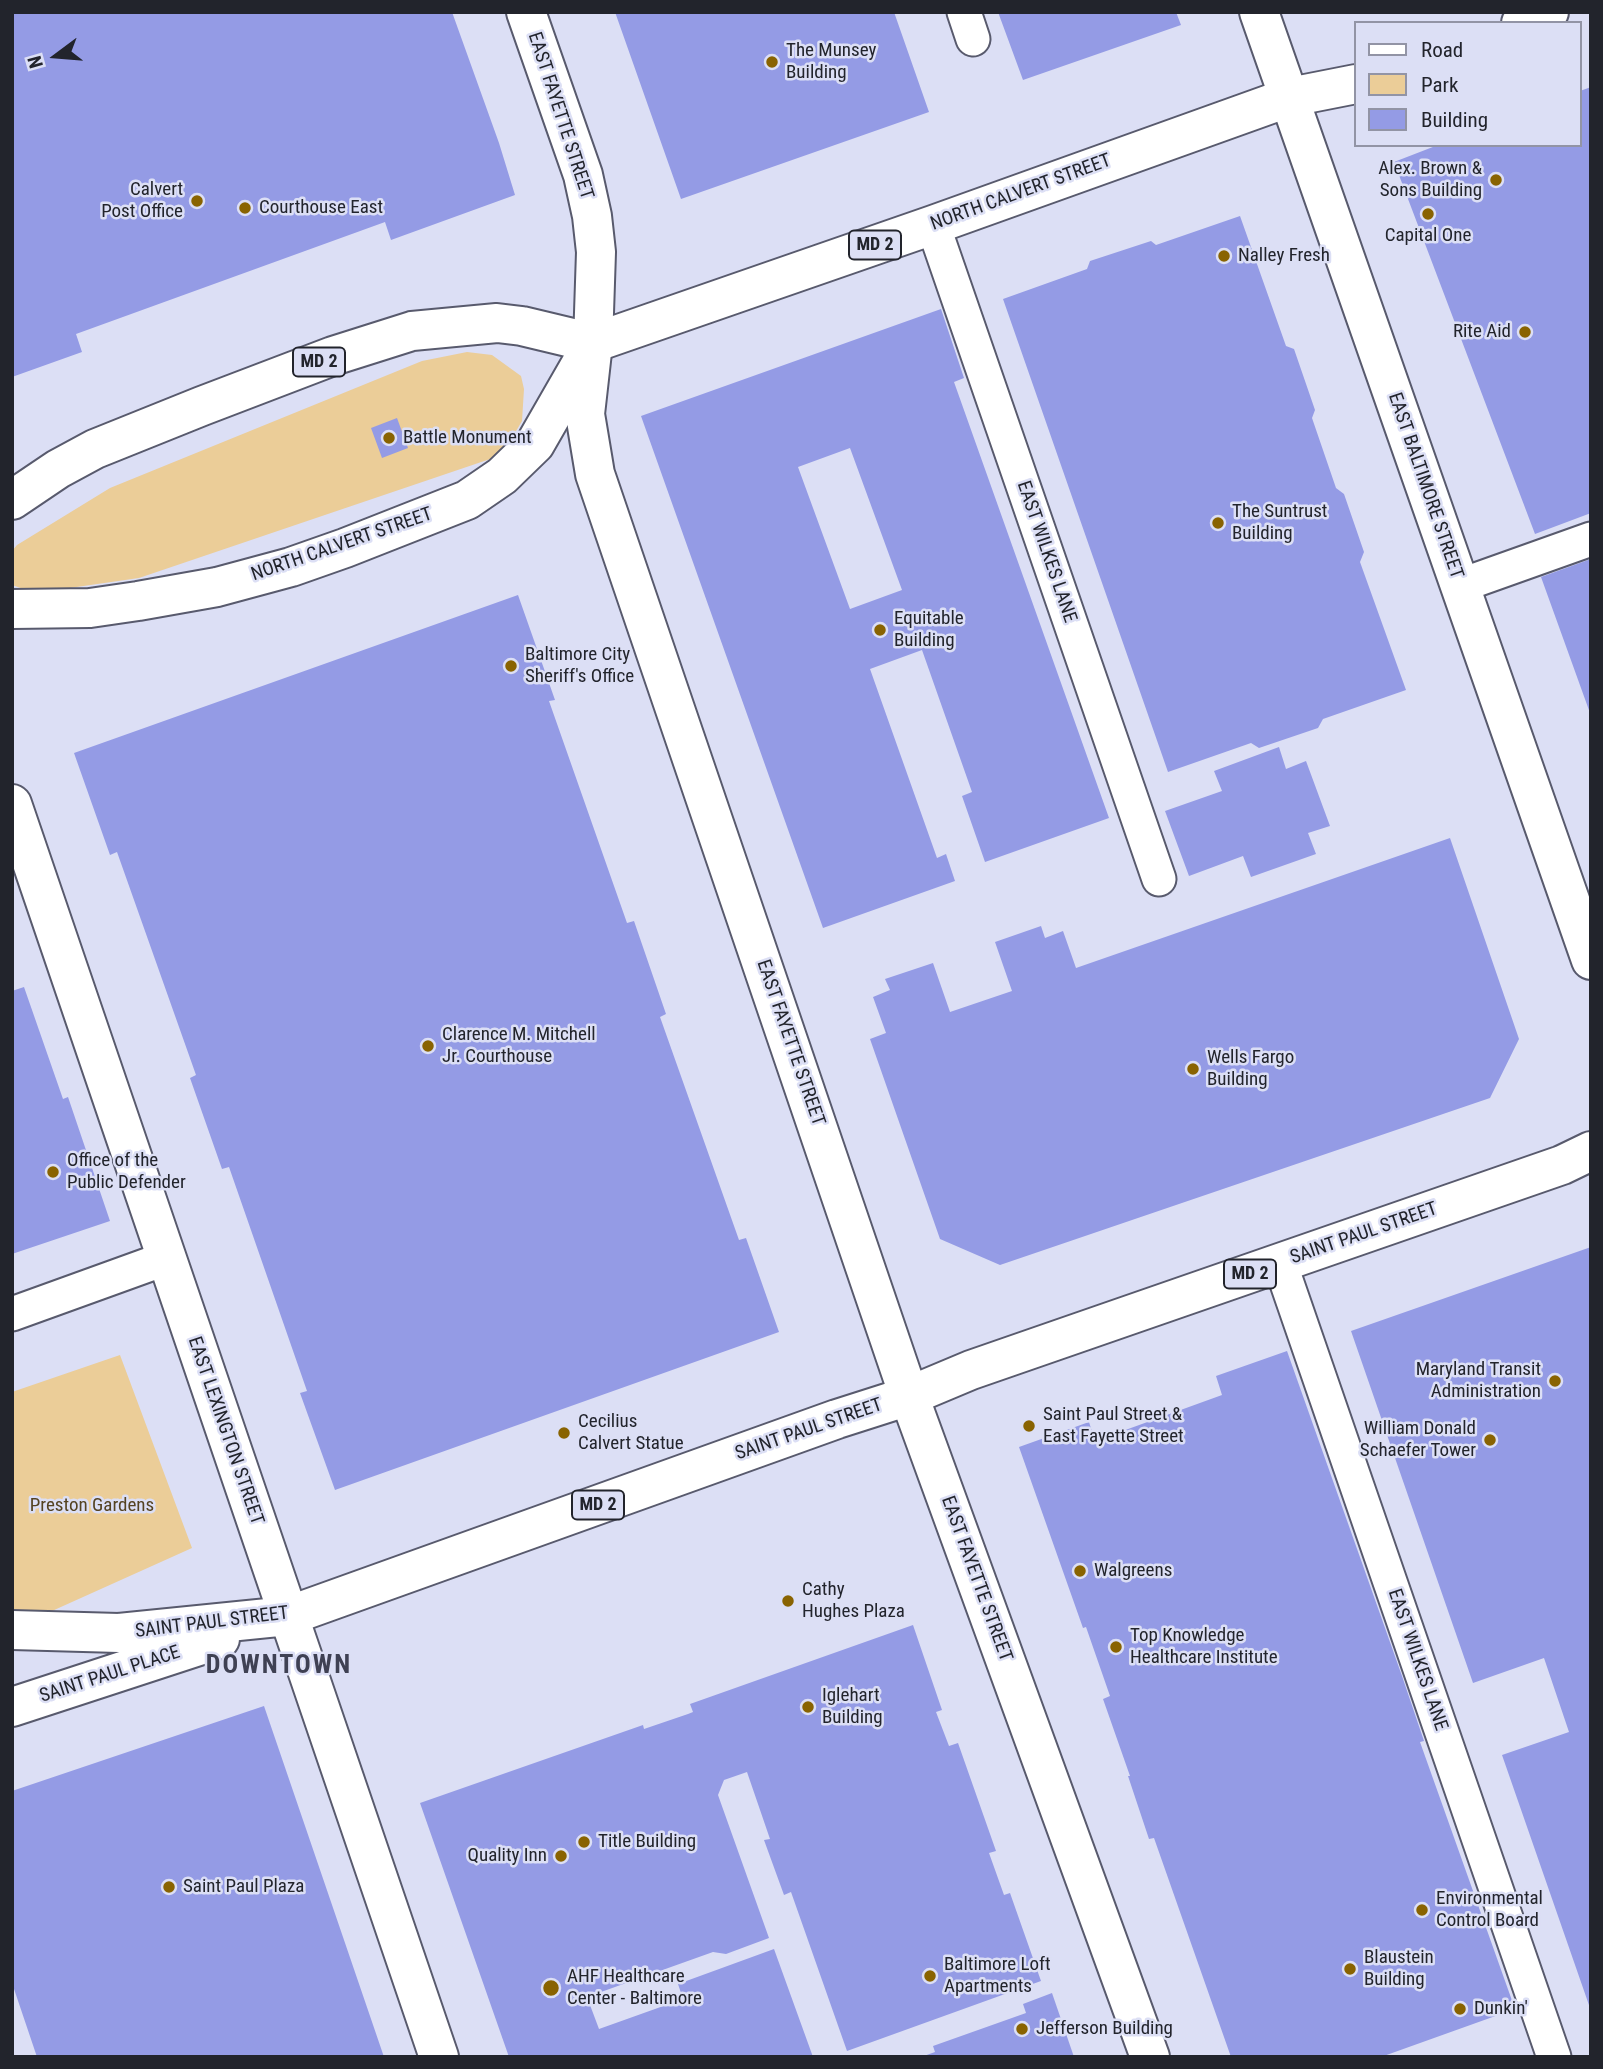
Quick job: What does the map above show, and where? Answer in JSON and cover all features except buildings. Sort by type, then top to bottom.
[{"type":"main road","name":"EAST FAYETTE STREET","points":[[526,12],[583,175],[592,216],[596,252],[593,343],[585,414],[595,474],[909,1396],[1150,2057]]},
{"type":"main road","name":"EAST BALTIMORE STREET","points":[[1259,12],[1591,960]]},
{"type":"main road","points":[[1526,21],[1549,12]]},
{"type":"main road","name":"MD 2","points":[[1290,97],[1354,84]]},
{"type":"main road","name":"NORTH CALVERT STREET","points":[[12,609],[90,608],[217,586],[290,567],[467,500],[502,475],[535,444],[593,343],[1290,97]]},
{"type":"main road","name":"MD 2","points":[[12,500],[58,469],[95,449],[320,361],[412,331],[497,323],[522,326],[593,343]]},
{"type":"main road","name":"EAST LEXINGTON STREET","points":[[12,804],[439,2057]]},
{"type":"main road","name":"SAINT PAUL STREET","points":[[12,1630],[119,1633],[288,1616],[837,1419],[909,1396],[971,1370],[1562,1165],[1591,1151]]},
{"type":"main road","name":"SAINT PAUL PLACE","points":[[12,1707],[288,1616]]},
{"type":"lane","name":"EAST WILKES LANE","points":[[933,225],[1159,879]]},
{"type":"lane","points":[[1459,586],[1591,539]]},
{"type":"lane","points":[[12,1314],[167,1258]]},
{"type":"lane","name":"EAST WILKES LANE","points":[[1280,1263],[1554,2057]]},
{"type":"green space","points":[[467,352],[492,355],[521,376],[524,389],[522,421],[502,455],[139,578],[35,593],[12,585],[12,551],[17,545],[110,488],[422,361]]},
{"type":"green space","name":"Preston Gardens","points":[[120,1355],[192,1548],[12,1629],[12,1392]]},
{"type":"place","name":"The Munsey Building","points":[[772,62]]},
{"type":"place","name":"Alex. Brown & Sons Building","points":[[1496,180]]},
{"type":"place","name":"Calvert Post Office","points":[[197,201]]},
{"type":"place","name":"Courthouse East","points":[[245,208]]},
{"type":"place","name":"Capital One","points":[[1428,214]]},
{"type":"place","name":"Nalley Fresh","points":[[1224,256]]},
{"type":"place","name":"Rite Aid","points":[[1525,332]]},
{"type":"place","name":"Battle Monument","points":[[389,438]]},
{"type":"place","name":"The Suntrust Building","points":[[1218,523]]},
{"type":"place","name":"Equitable Building","points":[[880,630]]},
{"type":"place","name":"Baltimore City Sheriff's Office","points":[[511,666]]},
{"type":"place","name":"Clarence M. Mitchell Jr. Courthouse","points":[[428,1046]]},
{"type":"place","name":"Wells Fargo Building","points":[[1193,1069]]},
{"type":"place","name":"Office of the Public Defender","points":[[53,1172]]},
{"type":"place","name":"Maryland Transit Administration","points":[[1555,1381]]},
{"type":"place","name":"Saint Paul Street & East Fayette Street","points":[[1029,1426]]},
{"type":"place","name":"Cecilius Calvert Statue","points":[[564,1433]]},
{"type":"place","name":"William Donald Schaefer Tower","points":[[1490,1440]]},
{"type":"place","name":"Walgreens","points":[[1080,1571]]},
{"type":"place","name":"Cathy Hughes Plaza","points":[[788,1601]]},
{"type":"place","name":"Top Knowledge Healthcare Institute","points":[[1116,1647]]},
{"type":"place","name":"Iglehart Building","points":[[808,1707]]},
{"type":"place","name":"Title Building","points":[[584,1842]]},
{"type":"place","name":"Quality Inn","points":[[561,1856]]},
{"type":"place","name":"Saint Paul Plaza","points":[[169,1887]]},
{"type":"place","name":"Environmental Control Board","points":[[1422,1910]]},
{"type":"place","name":"Blaustein Building","points":[[1350,1969]]},
{"type":"place","name":"Baltimore Loft Apartments","points":[[930,1976]]},
{"type":"place","name":"AHF Healthcare Center - Baltimore","points":[[551,1988]]},
{"type":"place","name":"Dunkin'","points":[[1460,2009]]},
{"type":"place","name":"Jefferson Building","points":[[1022,2029]]},
{"type":"district","name":"DOWNTOWN","points":[[279,1666]]}]
